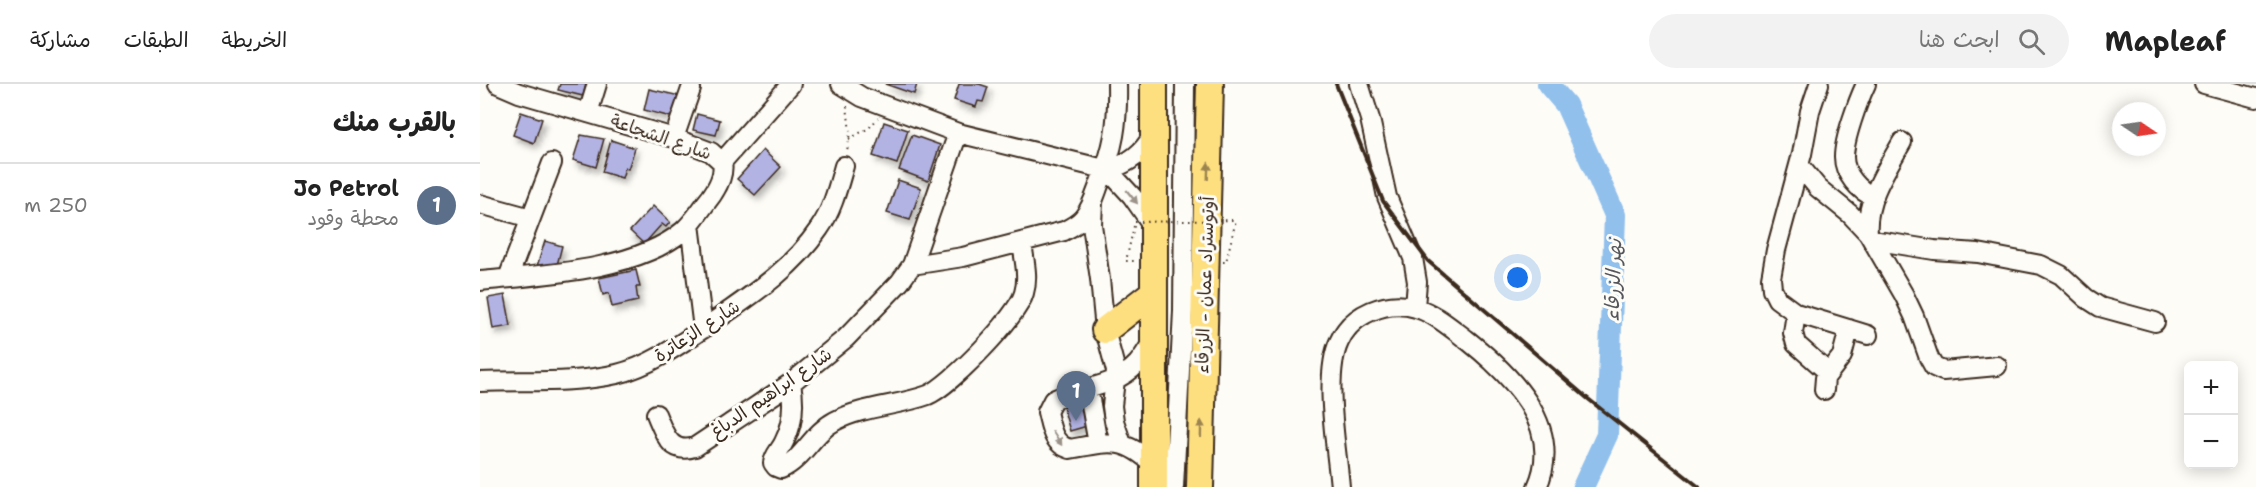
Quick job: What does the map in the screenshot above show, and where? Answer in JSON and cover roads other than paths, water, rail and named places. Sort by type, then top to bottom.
[{"type":"highway","points":[[1154,84],[1154,133],[1144,224],[1154,292],[1154,476]]},
{"type":"highway","name":"أوتوستراد عمان - الزرقاء","points":[[1200,487],[1210,84]]},
{"type":"highway","points":[[1105,330],[1154,292]]},
{"type":"street","name":"شارع الشجاعة","points":[[498,84],[519,93],[674,138],[711,152],[722,162],[791,84]]},
{"type":"street","points":[[588,113],[597,84]]},
{"type":"street","points":[[1104,84],[1104,131],[1111,152]]},
{"type":"street","points":[[912,265],[963,257],[1022,243],[1074,226],[1083,218],[1107,170],[1115,135],[1117,84]]},
{"type":"street","points":[[1174,487],[1183,311],[1185,84]]},
{"type":"street","points":[[1180,487],[1188,312],[1191,84]]},
{"type":"street","points":[[1359,84],[1370,119],[1387,196],[1413,258],[1417,282],[1415,307]]},
{"type":"street","points":[[1819,84],[1810,111],[1799,165],[1776,250],[1771,278],[1772,289],[1777,299],[1796,313],[1868,335]]},
{"type":"street","points":[[1866,84],[1853,119],[1844,157],[1846,168],[1855,182],[1863,191],[1874,197]]},
{"type":"street","points":[[2204,84],[2256,98]]},
{"type":"street","points":[[674,138],[691,89]]},
{"type":"street","points":[[843,92],[958,133],[1107,170],[1136,157],[1154,133]]},
{"type":"street","name":"شارع ابراهيم الدباغ","points":[[656,414],[666,440],[670,444],[680,448],[690,448],[791,383],[854,332],[888,297],[912,265],[958,133]]},
{"type":"street","points":[[1870,236],[1869,219],[1874,197],[1902,142]]},
{"type":"street","points":[[480,280],[590,268],[627,259],[666,242],[690,224],[711,198],[721,177],[722,162]]},
{"type":"street","points":[[508,278],[552,163]]},
{"type":"street","name":"شارع الزعاترة","points":[[480,382],[567,379],[618,373],[659,357],[758,291],[789,265],[820,228],[834,199],[844,165]]},
{"type":"street","points":[[1799,165],[1818,188],[1850,214],[1870,236],[1904,295],[1934,367],[1943,371],[1996,366]]},
{"type":"street","points":[[1107,170],[1132,196],[1144,224]]},
{"type":"street","points":[[1093,201],[1092,225],[1105,330],[1115,365],[1116,379],[1112,406],[1114,421],[1122,444]]},
{"type":"street","points":[[480,204],[531,218]]},
{"type":"street","points":[[690,224],[703,329]]},
{"type":"street","points":[[1870,236],[1934,250],[1978,254],[2041,265],[2061,275],[2086,298],[2100,307],[2155,322]]},
{"type":"street","points":[[791,383],[794,404],[791,424],[773,463],[776,468],[781,469],[797,458],[816,435],[836,421],[929,394],[949,382],[1007,322],[1022,301],[1026,278],[1022,243]]},
{"type":"street","points":[[1340,487],[1332,381],[1339,342],[1350,325],[1367,313],[1386,306],[1415,307],[1443,323],[1481,352],[1528,400],[1537,418],[1542,438],[1544,458],[1537,487]]},
{"type":"street","points":[[1796,313],[1792,333],[1796,344],[1826,382],[1842,356],[1849,329]]},
{"type":"street","points":[[1153,341],[1137,364],[1116,379],[1053,400],[1049,403],[1047,412],[1054,438],[1061,445],[1070,449],[1098,444],[1122,444],[1141,453],[1154,476]]},
{"type":"street","points":[[1088,388],[1098,444]]},
{"type":"waterway","name":"نهر الزرقاء","points":[[1548,84],[1566,105],[1615,215],[1607,435],[1583,487]]},
{"type":"railway","points":[[1336,84],[1383,201],[1428,261],[1587,398],[1699,487]]},
{"type":"place","name":"Jo Petrol","points":[[1076,421]]}]
